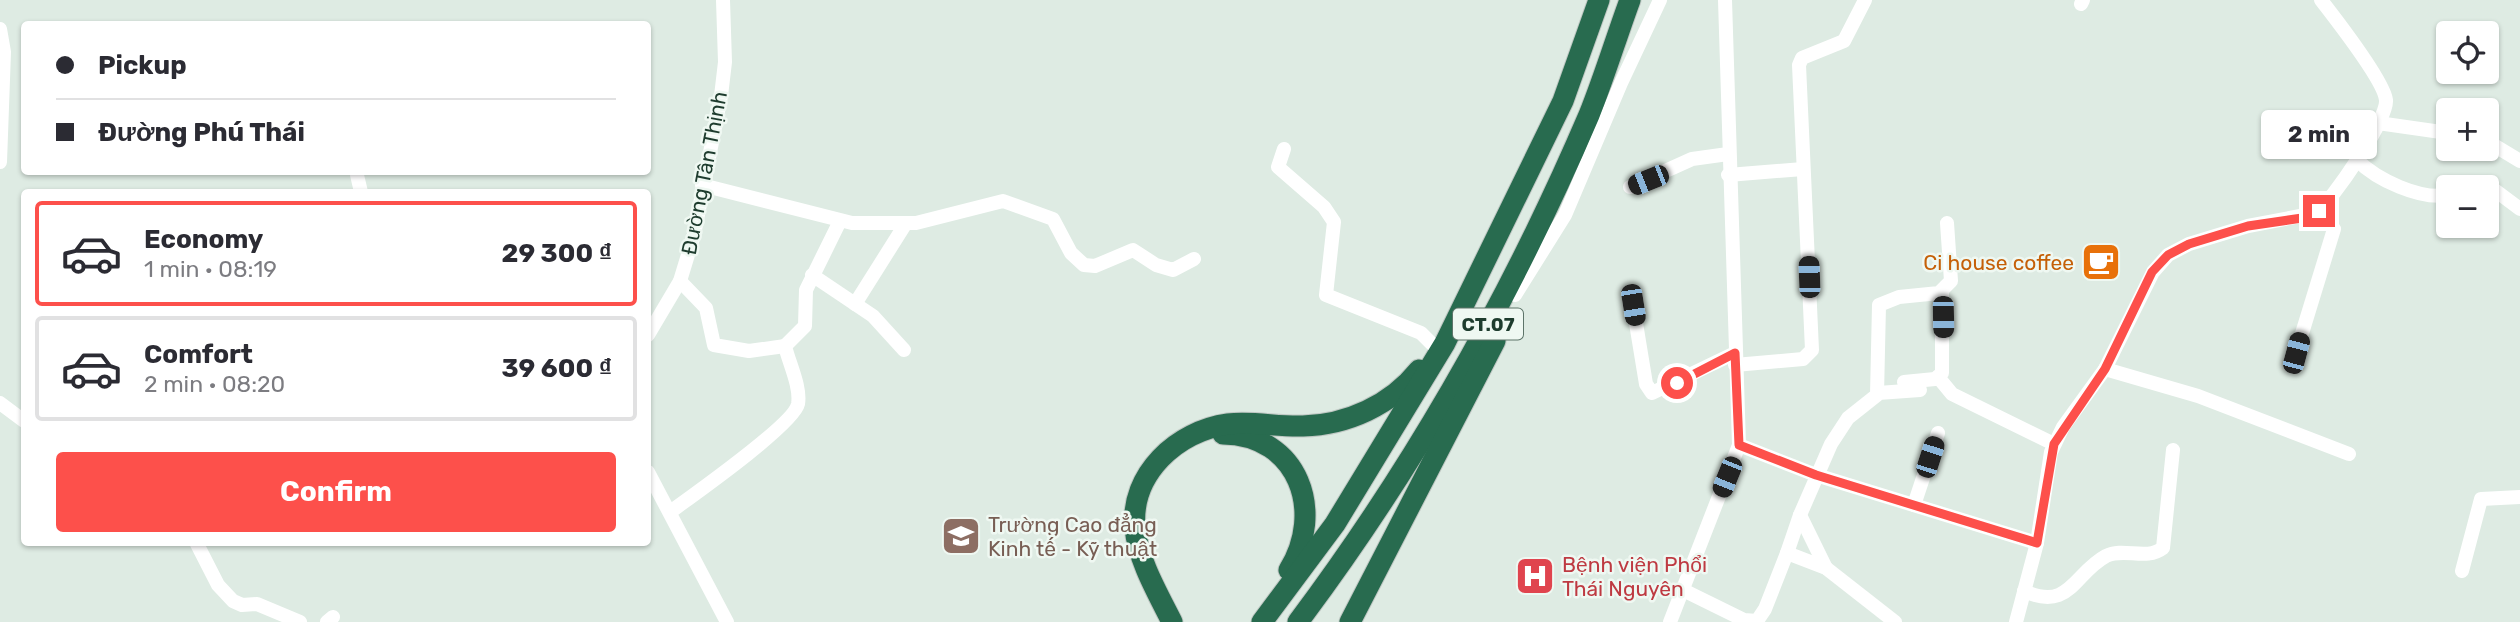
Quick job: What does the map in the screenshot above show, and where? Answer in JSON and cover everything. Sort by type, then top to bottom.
[{"type":"highway","name":"CT.07","points":[[1262,622],[1335,524],[1445,343],[1505,225],[1563,101],[1599,0]]},
{"type":"highway","name":"CT.07","points":[[1298,622],[1358,542],[1425,438],[1480,340],[1589,114],[1630,0]]},
{"type":"highway","points":[[1350,622],[1484,363],[1515,295],[1589,114]]},
{"type":"highway","points":[[1172,622],[1145,564],[1135,528],[1138,495],[1152,465],[1173,446],[1197,433],[1228,424],[1304,426],[1341,421],[1381,404],[1408,383],[1434,345],[1475,267],[1505,225]]},
{"type":"highway","points":[[1197,433],[1230,434],[1269,446],[1286,460],[1299,480],[1306,506],[1306,532],[1297,558],[1252,622]]},
{"type":"street","name":"Đường Tân Thịnh","points":[[651,330],[680,281],[694,235],[725,62],[723,0]]},
{"type":"street","points":[[1515,295],[1565,215],[1621,83],[1660,0]]},
{"type":"street","points":[[1670,622],[1739,445],[1728,175],[1725,0]]},
{"type":"street","points":[[1633,305],[1646,384],[1652,393],[1735,359],[1803,359],[1812,350],[1799,62],[1805,56],[1844,41],[1865,0]]},
{"type":"street","points":[[2012,621],[2024,592],[2037,543],[2054,444],[2105,369],[2144,286],[2168,255],[2211,237],[2248,226],[2309,217],[2319,211],[2357,160],[2385,111],[2384,93],[2322,0]]},
{"type":"street","points":[[0,29],[4,52],[0,162]]},
{"type":"street","points":[[2378,123],[2436,130]]},
{"type":"street","points":[[1284,149],[1278,167],[1324,207],[1335,225],[1326,295],[1421,332],[1434,345]]},
{"type":"street","points":[[2499,149],[2520,162]]},
{"type":"street","points":[[1630,187],[1692,159],[1728,154]]},
{"type":"street","points":[[2357,160],[2381,179],[2421,195],[2436,195]]},
{"type":"street","points":[[1728,175],[1803,169]]},
{"type":"street","points":[[357,176],[360,189]]},
{"type":"street","points":[[702,185],[840,221],[906,223],[944,217],[1003,201],[1054,219],[1071,253],[1084,265],[1095,266],[1133,250],[1156,265],[1173,270],[1194,259]]},
{"type":"street","points":[[2499,192],[2520,209]]},
{"type":"street","points":[[2296,353],[2318,273],[2333,234],[2330,223],[2319,211]]},
{"type":"street","points":[[680,281],[706,308],[714,345],[749,351],[785,346],[805,326],[807,290],[812,275],[840,221]]},
{"type":"street","points":[[855,304],[906,223]]},
{"type":"street","points":[[1904,382],[1938,377],[1944,368],[1942,291],[1951,278],[1947,223]]},
{"type":"street","points":[[812,275],[892,333],[904,350]]},
{"type":"street","points":[[1878,393],[1880,304],[1895,298],[1942,291]]},
{"type":"street","points":[[670,512],[744,458],[796,413],[799,398],[785,346]]},
{"type":"street","points":[[2105,369],[2198,396],[2349,454]]},
{"type":"street","points":[[1938,377],[1952,394],[2054,444]]},
{"type":"street","points":[[1683,590],[1744,620],[1757,621],[1765,609],[1816,475],[1846,420],[1878,393],[1920,390]]},
{"type":"street","points":[[0,403],[21,419]]},
{"type":"street","points":[[1914,505],[1938,433]]},
{"type":"street","points":[[1739,445],[1816,475],[2037,543]]},
{"type":"street","points":[[2024,592],[2036,597],[2053,597],[2067,592],[2106,556],[2152,554],[2164,548],[2173,450]]},
{"type":"street","points":[[651,477],[727,622]]},
{"type":"street","points":[[2462,571],[2481,499],[2520,497]]},
{"type":"street","points":[[1800,514],[1826,568]]},
{"type":"street","points":[[198,546],[218,585],[233,600],[242,605],[257,604],[300,622]]},
{"type":"street","points":[[1787,553],[1826,568],[1895,622]]},
{"type":"place","name":"Ci house coffee","points":[[2101,262]]},
{"type":"place","name":"Trường Cao đẳng Kinh tế - Kỹ thuật","points":[[961,536]]},
{"type":"place","name":"Bệnh viện Phổi Thái Nguyên","points":[[1535,576]]},
{"type":"route","points":[[1677,383],[1735,353],[1739,445],[1816,475],[2037,543],[2054,444],[2063,427],[2091,392],[2105,369],[2152,272],[2168,255],[2189,244],[2248,226],[2309,217],[2319,211]]}]
